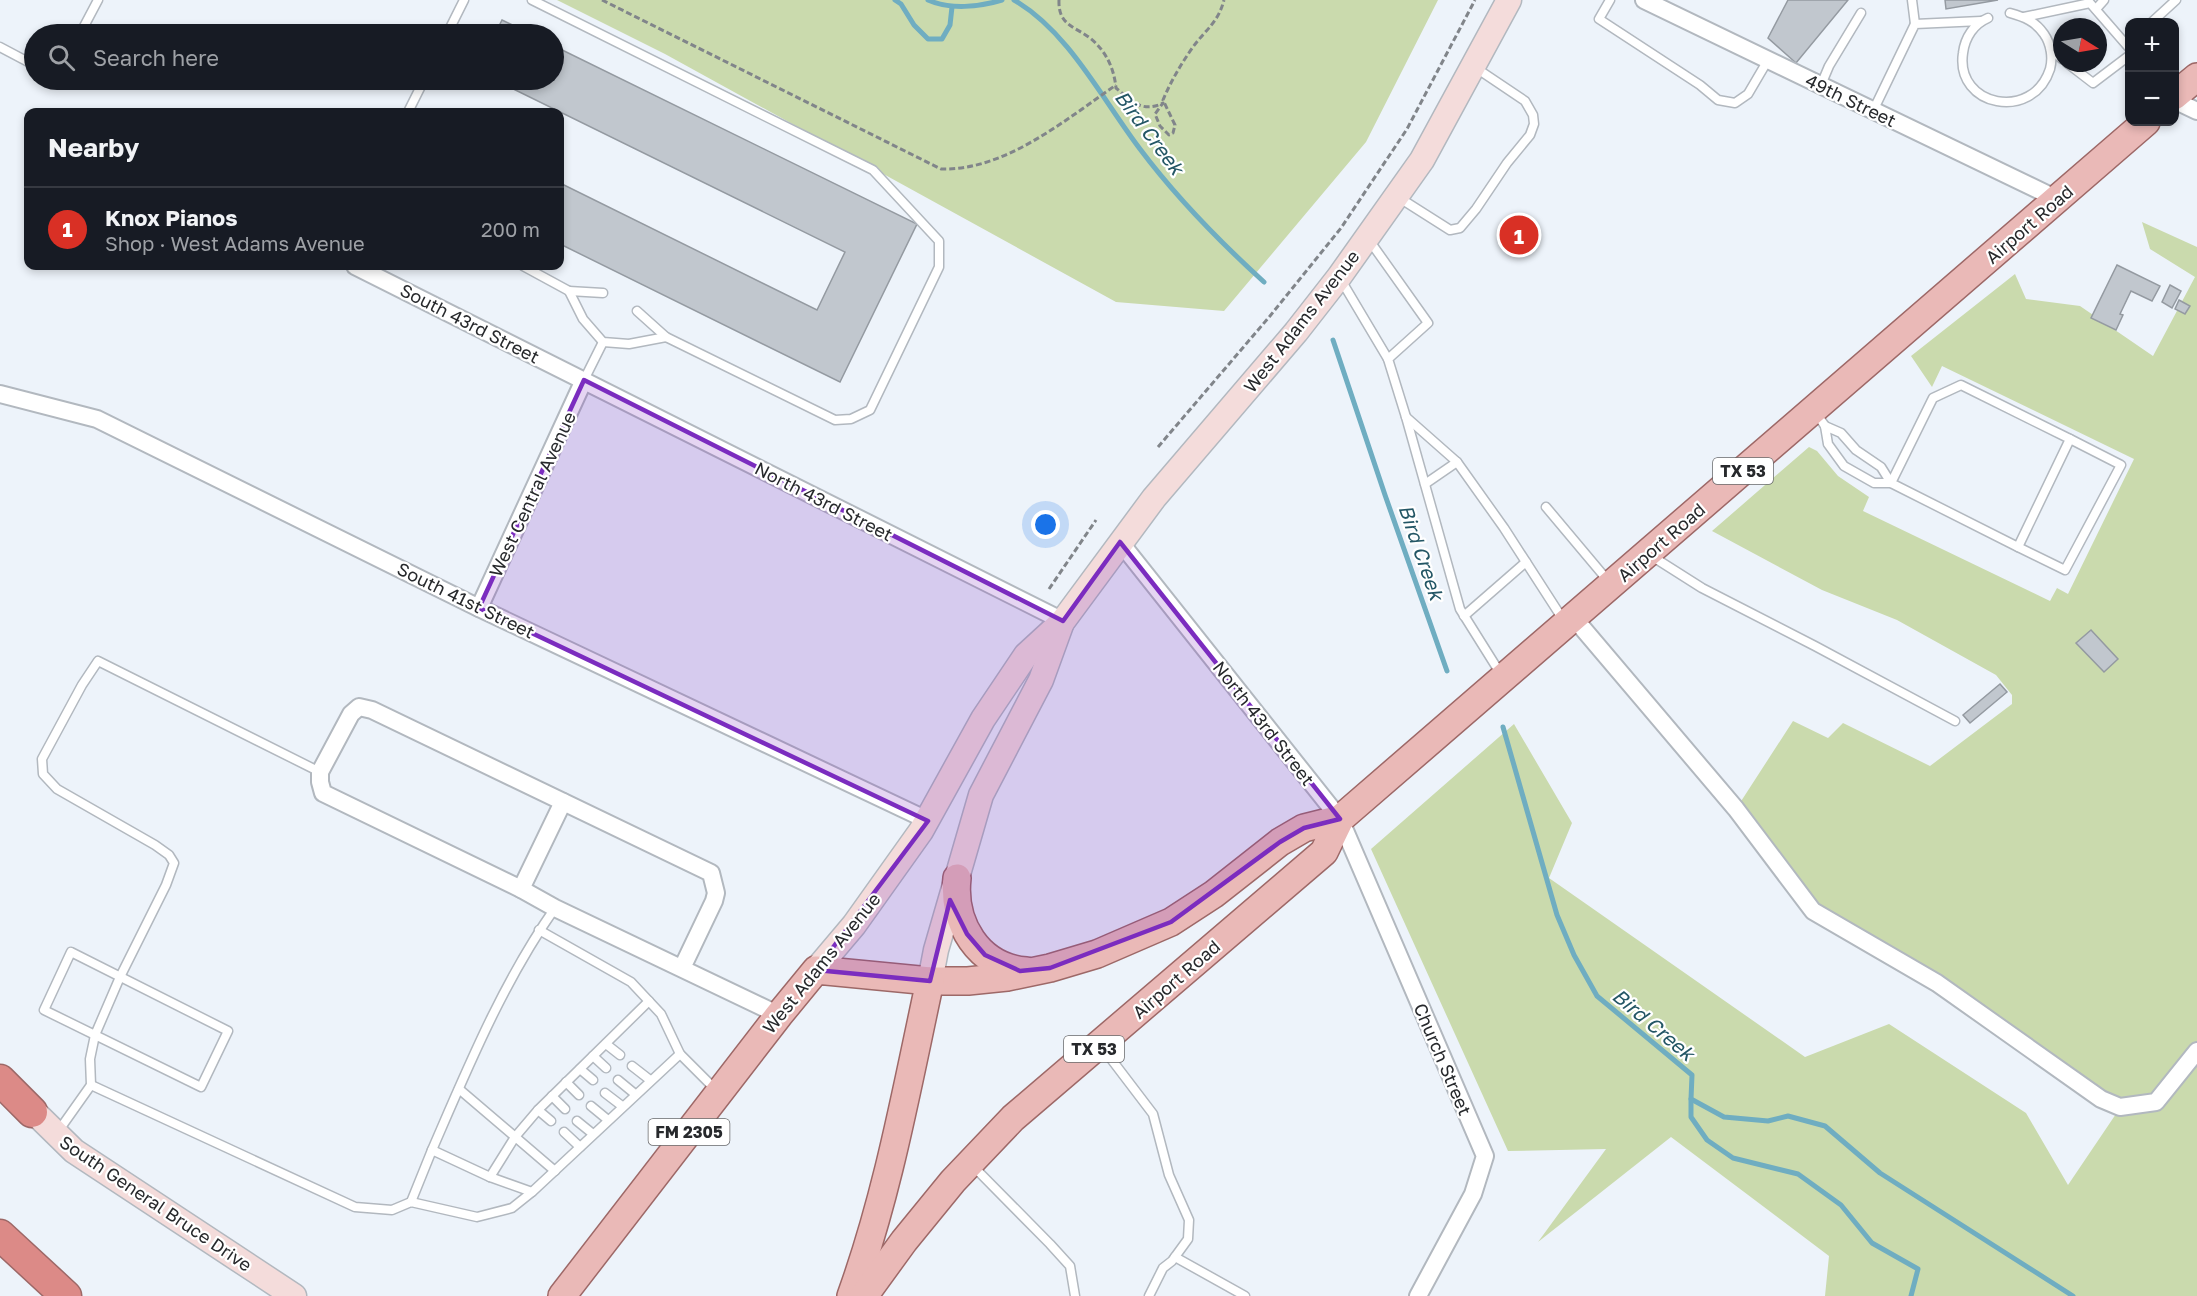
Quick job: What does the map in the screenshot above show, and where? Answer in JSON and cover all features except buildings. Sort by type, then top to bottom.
[{"type":"highway","points":[[0,1078],[32,1112]]},
{"type":"highway","points":[[0,1235],[66,1296]]},
{"type":"main road","name":"West Adams Avenue","points":[[563,1295],[779,1015],[854,925],[896,867],[927,820],[1003,687],[1026,655],[1063,621],[1154,498],[1296,332],[1339,277],[1422,160],[1509,0]]},
{"type":"main road","points":[[2179,94],[2197,77]]},
{"type":"main road","name":"Airport Road","points":[[864,1296],[904,1241],[969,1163],[1013,1118],[1324,852],[1340,819],[1647,554],[1819,418],[2057,200],[2141,126]]},
{"type":"main road","name":"West Adams Avenue","points":[[930,981],[936,950],[981,795],[1041,680],[1063,621]]},
{"type":"main road","name":"Airport Road","points":[[816,970],[930,981],[968,981],[1033,972],[1097,954],[1171,922],[1214,894],[1280,842],[1304,828],[1340,819]]},
{"type":"main road","points":[[957,878],[956,907],[960,921],[975,945],[996,962],[1014,969],[1033,972]]},
{"type":"main road","points":[[851,1296],[883,1196],[930,981]]},
{"type":"main road","name":"South General Bruce Drive","points":[[32,1112],[74,1151],[294,1296]]},
{"type":"street","name":"49th Street","points":[[1644,0],[2057,200]]},
{"type":"street","points":[[2179,100],[2197,111]]},
{"type":"street","name":"South 43rd Street","points":[[363,270],[584,380]]},
{"type":"street","name":"West Central Avenue","points":[[479,608],[584,380]]},
{"type":"street","name":"North 43rd Street","points":[[584,380],[1063,621]]},
{"type":"street","name":"South 41st Street","points":[[0,394],[98,419],[479,608],[927,820]]},
{"type":"street","name":"North 43rd Street","points":[[1120,542],[1340,819]]},
{"type":"street","points":[[1570,621],[1736,809],[1813,911],[1937,983],[2102,1099],[2120,1107],[2156,1102],[2197,1051]]},
{"type":"street","points":[[682,968],[714,901],[716,893],[711,873],[372,710],[359,707],[351,714],[320,772],[323,793],[555,908],[779,1015]]},
{"type":"street","points":[[520,889],[563,802]]},
{"type":"street","name":"Church Street","points":[[1340,819],[1485,1156],[1473,1194],[1418,1296]]},
{"type":"lane","points":[[85,24],[98,0]]},
{"type":"lane","points":[[452,24],[464,0]]},
{"type":"lane","points":[[532,0],[873,170],[939,241],[939,267],[870,410],[851,418],[835,420],[666,336],[637,311]]},
{"type":"lane","points":[[1610,0],[1599,19],[1700,85],[1718,100],[1735,103],[1748,94],[1768,60]]},
{"type":"lane","points":[[1873,111],[1915,24],[1912,0]]},
{"type":"lane","points":[[2096,9],[2104,0]]},
{"type":"lane","points":[[2156,18],[2176,0]]},
{"type":"lane","points":[[2024,17],[2090,3],[2125,44]]},
{"type":"lane","points":[[1821,85],[1829,66],[1862,13]]},
{"type":"lane","points":[[1915,24],[1985,19],[1971,31],[1964,44],[1962,59],[1964,74],[1971,86],[1982,96],[1996,102],[2011,103],[2025,99],[2037,91],[2049,72],[2051,50],[2046,36],[2037,25],[2024,17],[2010,13]]},
{"type":"lane","points":[[0,47],[24,60]]},
{"type":"lane","points":[[2107,70],[2125,53]]},
{"type":"lane","points":[[1396,196],[1450,230],[1460,228],[1530,135],[1534,124],[1533,115],[1525,101],[1509,88],[1473,66]]},
{"type":"lane","points":[[2079,72],[2093,83],[2105,72]]},
{"type":"lane","points":[[410,108],[419,90]]},
{"type":"lane","points":[[1367,238],[1428,323],[1388,359]]},
{"type":"lane","points":[[530,270],[569,291],[603,293]]},
{"type":"lane","points":[[1339,277],[1388,359],[1460,609],[1503,678]]},
{"type":"lane","points":[[569,291],[583,319],[603,342],[628,344],[666,336]]},
{"type":"lane","points":[[584,380],[603,342]]},
{"type":"lane","points":[[1819,418],[1828,444],[1844,466],[1874,483],[1891,483],[2065,570],[2121,465],[1961,385],[1933,398],[1891,483]]},
{"type":"lane","points":[[1406,417],[1457,462],[1570,621]]},
{"type":"lane","points":[[1819,418],[1841,433],[1856,450],[1881,467],[1891,483]]},
{"type":"lane","points":[[2018,547],[2070,439]]},
{"type":"lane","points":[[1425,484],[1457,462]]},
{"type":"lane","points":[[1546,507],[1611,585]]},
{"type":"lane","points":[[1647,554],[1702,588],[1955,721]]},
{"type":"lane","points":[[1464,616],[1526,562]]},
{"type":"lane","points":[[55,1134],[91,1085],[90,1059],[95,1035],[120,977],[166,885],[174,863],[169,855],[155,845],[57,789],[43,774],[42,759],[82,685],[98,661],[320,772]]},
{"type":"lane","points":[[411,1202],[459,1089],[504,992],[539,930],[555,908]]},
{"type":"lane","points":[[539,930],[631,982],[661,1014],[680,1054],[719,1093]]},
{"type":"lane","points":[[71,952],[120,977],[228,1031],[201,1087],[44,1010],[71,952]]},
{"type":"lane","points":[[490,1177],[515,1137],[538,1110],[649,1001]]},
{"type":"lane","points":[[606,1044],[620,1055]]},
{"type":"lane","points":[[1100,1044],[1153,1114],[1169,1175],[1189,1220],[1188,1239],[1175,1257],[1163,1268],[1149,1296]]},
{"type":"lane","points":[[91,1085],[355,1207],[393,1210],[411,1202],[477,1217],[512,1208],[532,1192],[680,1054]]},
{"type":"lane","points":[[593,1056],[606,1068]]},
{"type":"lane","points":[[632,1066],[650,1080]]},
{"type":"lane","points":[[580,1069],[593,1080]]},
{"type":"lane","points":[[618,1080],[636,1094]]},
{"type":"lane","points":[[567,1082],[579,1095]]},
{"type":"lane","points":[[459,1089],[555,1171]]},
{"type":"lane","points":[[605,1093],[622,1106]]},
{"type":"lane","points":[[552,1096],[565,1109]]},
{"type":"lane","points":[[591,1106],[608,1120]]},
{"type":"lane","points":[[538,1110],[551,1121]]},
{"type":"lane","points":[[577,1121],[593,1134]]},
{"type":"lane","points":[[564,1132],[580,1147]]},
{"type":"lane","points":[[432,1150],[490,1177],[532,1192]]},
{"type":"lane","points":[[969,1163],[1070,1266],[1075,1296]]},
{"type":"lane","points":[[1175,1257],[1245,1296]]},
{"type":"path","points":[[602,0],[941,169],[969,168],[996,160],[1059,125],[1114,86],[1115,76],[1107,58],[1089,38],[1065,22],[1059,9],[1059,0]]},
{"type":"path","points":[[1114,86],[1122,94],[1145,108],[1152,108],[1163,103],[1155,114],[1156,119],[1164,132],[1169,135],[1173,133],[1175,126],[1163,100],[1173,76],[1218,18],[1224,0]]},
{"type":"path","points":[[1158,447],[1278,307],[1341,228],[1407,129],[1475,0]]},
{"type":"path","points":[[1049,589],[1096,519]]},
{"type":"highlighted area","points":[[584,380],[1063,621],[1120,542],[1340,819],[1304,828],[1280,842],[1171,922],[1050,968],[1020,971],[985,955],[967,934],[950,900],[930,981],[816,970],[928,821],[479,608]]},
{"type":"green space","points":[[557,0],[1438,0],[1366,142],[1224,311],[1116,302],[665,54]]},
{"type":"green space","points":[[2142,222],[2197,247],[2197,1296],[1825,1296],[1829,1256],[1671,1137],[1538,1242],[1606,1149],[1508,1151],[1371,849],[1514,724],[1572,823],[1549,878],[1805,1057],[1889,1024],[2026,1113],[2068,1185],[2120,1108],[1813,911],[1736,809],[1793,721],[1828,738],[1843,723],[1930,766],[2012,704],[2012,695],[1996,675],[1897,620],[1822,590],[1712,531],[1809,447],[1817,451],[1838,476],[1869,497],[1863,511],[2050,601],[2057,588],[2068,594],[2134,459],[1942,366],[1932,387],[1911,356],[2015,274],[2026,299],[2080,306],[2153,356],[2195,277],[2150,249]]},
{"type":"waterway","points":[[895,0],[901,4],[914,25],[928,39],[942,39],[950,25],[952,7]]},
{"type":"waterway","name":"Bird Creek","points":[[928,0],[955,6],[1002,0]]},
{"type":"waterway","name":"Bird Creek","points":[[1014,0],[1034,14],[1068,48],[1140,149],[1168,184],[1214,235],[1264,282]]},
{"type":"waterway","name":"Bird Creek","points":[[1333,340],[1447,671]]},
{"type":"waterway","name":"Bird Creek","points":[[1503,727],[1557,915],[1574,955],[1597,996],[1692,1075],[1691,1099],[1724,1117],[1768,1121],[1788,1116],[1825,1126],[1880,1173],[2073,1296]]},
{"type":"waterway","points":[[1691,1099],[1691,1117],[1707,1140],[1733,1158],[1798,1174],[1841,1205],[1872,1243],[1918,1269],[1911,1296]]},
{"type":"place","name":"Knox Pianos","points":[[1519,235]]}]
